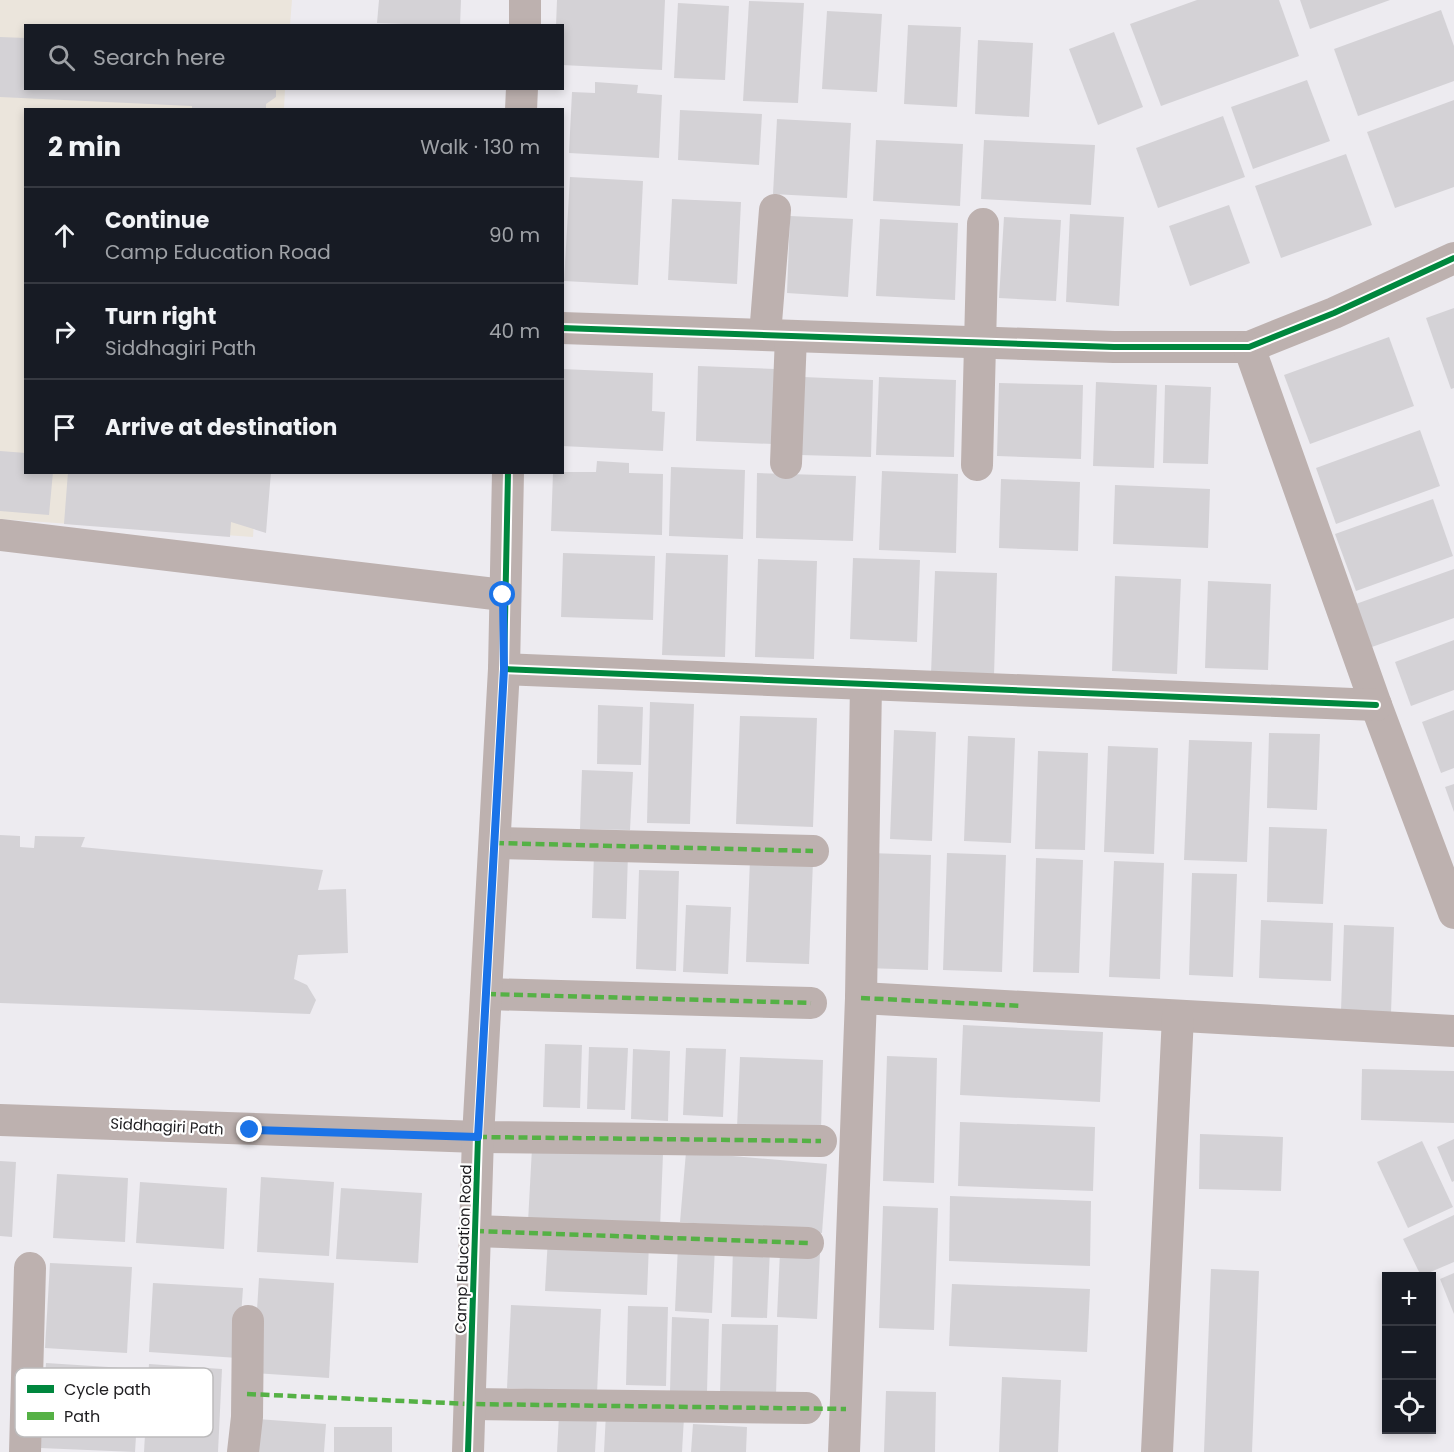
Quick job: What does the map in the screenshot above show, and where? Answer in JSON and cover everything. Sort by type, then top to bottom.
[{"type":"street","points":[[525,0],[525,24]]},
{"type":"street","points":[[521,108],[522,90]]},
{"type":"street","points":[[775,210],[778,336],[786,463]]},
{"type":"street","points":[[977,465],[982,343],[983,224]]},
{"type":"street","points":[[564,328],[1114,347],[1249,346],[1334,314],[1454,258]]},
{"type":"street","points":[[1249,346],[1376,705],[1454,913]]},
{"type":"street","name":"Camp Education Road","points":[[468,1452],[478,1137],[504,669],[503,595],[508,474]]},
{"type":"street","points":[[0,536],[503,595]]},
{"type":"street","points":[[504,669],[1376,705]]},
{"type":"street","points":[[844,1452],[861,998],[866,684]]},
{"type":"street","points":[[495,843],[813,851]]},
{"type":"street","points":[[487,993],[811,1003]]},
{"type":"street","points":[[861,998],[1454,1031]]},
{"type":"street","points":[[1157,1452],[1178,1016]]},
{"type":"street","name":"Siddhagiri Path","points":[[0,1120],[478,1137],[820,1141]]},
{"type":"street","points":[[475,1231],[808,1243]]},
{"type":"street","points":[[27,1368],[30,1268]]},
{"type":"street","points":[[243,1452],[247,1417],[248,1321]]},
{"type":"street","points":[[470,1404],[806,1408]]},
{"type":"street","points":[[25,1437],[25,1452]]},
{"type":"shaded area","points":[[0,0],[292,0],[290,24],[24,24],[24,90],[285,90],[284,108],[24,108],[24,474],[257,474],[253,537],[0,519]]},
{"type":"building","points":[[379,0],[461,0],[460,24],[377,23]]},
{"type":"building","points":[[557,0],[665,0],[662,70],[564,65],[564,24],[556,24]]},
{"type":"building","points":[[1197,0],[1279,0],[1299,56],[1161,106],[1130,24]]},
{"type":"building","points":[[1300,0],[1390,0],[1310,29]]},
{"type":"building","points":[[749,1],[804,3],[798,103],[743,101]]},
{"type":"building","points":[[678,3],[729,6],[725,80],[674,78]]},
{"type":"building","points":[[1441,10],[1454,46],[1454,81],[1358,116],[1334,49]]},
{"type":"building","points":[[827,11],[882,14],[877,92],[822,89]]},
{"type":"building","points":[[908,25],[961,27],[957,107],[904,104]]},
{"type":"building","points":[[1114,32],[1143,107],[1098,125],[1069,49]]},
{"type":"building","points":[[0,37],[24,38],[24,90],[276,90],[276,97],[266,104],[266,108],[192,108],[192,106],[0,97]]},
{"type":"building","points":[[978,40],[1033,43],[1029,117],[975,114]]},
{"type":"building","points":[[1307,80],[1330,141],[1253,169],[1231,107]]},
{"type":"building","points":[[595,82],[638,85],[637,93],[662,95],[659,158],[569,153],[572,92],[595,93]]},
{"type":"building","points":[[1454,100],[1454,187],[1395,208],[1367,132]]},
{"type":"building","points":[[680,110],[762,114],[759,165],[678,160]]},
{"type":"building","points":[[1223,116],[1245,177],[1158,208],[1136,148]]},
{"type":"building","points":[[777,119],[851,123],[847,198],[773,194]]},
{"type":"building","points":[[876,140],[963,144],[960,206],[873,201]]},
{"type":"building","points":[[984,140],[1095,145],[1091,205],[981,199]]},
{"type":"building","points":[[1346,154],[1372,225],[1281,258],[1255,186]]},
{"type":"building","points":[[570,177],[643,181],[638,285],[564,281]]},
{"type":"building","points":[[672,199],[741,202],[737,284],[668,280]]},
{"type":"building","points":[[1229,205],[1250,263],[1190,286],[1169,226]]},
{"type":"building","points":[[1070,214],[1124,217],[1119,306],[1066,302]]},
{"type":"building","points":[[790,216],[853,219],[848,297],[787,293]]},
{"type":"building","points":[[1004,217],[1061,220],[1056,301],[999,298]]},
{"type":"building","points":[[880,219],[958,223],[955,300],[876,296]]},
{"type":"building","points":[[1454,308],[1454,388],[1451,389],[1426,318]]},
{"type":"building","points":[[1389,337],[1414,406],[1310,444],[1284,375]]},
{"type":"building","points":[[698,366],[775,369],[773,444],[696,441]]},
{"type":"building","points":[[564,369],[653,373],[652,411],[665,412],[663,451],[564,446]]},
{"type":"building","points":[[803,377],[873,380],[871,457],[800,455]]},
{"type":"building","points":[[879,377],[956,380],[954,457],[876,455]]},
{"type":"building","points":[[1096,382],[1157,385],[1154,468],[1093,466]]},
{"type":"building","points":[[999,383],[1083,385],[1081,459],[997,456]]},
{"type":"building","points":[[1165,385],[1211,387],[1208,464],[1163,463]]},
{"type":"building","points":[[1420,430],[1440,486],[1336,524],[1316,468]]},
{"type":"building","points":[[0,451],[24,453],[24,474],[53,474],[49,515],[0,511]]},
{"type":"building","points":[[597,461],[629,463],[629,473],[663,474],[662,535],[551,531],[553,474],[596,472]]},
{"type":"building","points":[[671,467],[745,470],[743,539],[669,536]]},
{"type":"building","points":[[882,471],[958,474],[956,553],[879,550]]},
{"type":"building","points":[[757,473],[856,476],[853,541],[756,538]]},
{"type":"building","points":[[68,474],[271,474],[266,533],[231,522],[230,537],[64,524]]},
{"type":"building","points":[[1001,479],[1080,482],[1078,551],[999,548]]},
{"type":"building","points":[[1115,485],[1210,489],[1208,548],[1113,544]]},
{"type":"building","points":[[1433,499],[1453,556],[1356,591],[1335,534]]},
{"type":"building","points":[[563,553],[655,556],[653,620],[561,617]]},
{"type":"building","points":[[666,553],[728,555],[725,657],[662,655]]},
{"type":"building","points":[[853,558],[920,560],[917,642],[850,639]]},
{"type":"building","points":[[758,559],[817,561],[814,659],[755,657]]},
{"type":"building","points":[[1454,569],[1454,618],[1369,648],[1353,605]]},
{"type":"building","points":[[935,571],[997,573],[994,676],[931,674]]},
{"type":"building","points":[[1115,576],[1181,579],[1177,674],[1112,671]]},
{"type":"building","points":[[1208,581],[1271,584],[1268,670],[1205,668]]},
{"type":"building","points":[[1454,640],[1454,690],[1411,706],[1395,662]]},
{"type":"building","points":[[650,702],[694,704],[690,824],[647,823]]},
{"type":"building","points":[[598,705],[643,707],[641,765],[597,764]]},
{"type":"building","points":[[1454,710],[1454,768],[1441,773],[1422,722]]},
{"type":"building","points":[[740,716],[817,718],[813,827],[736,824]]},
{"type":"building","points":[[894,730],[936,732],[932,841],[890,839]]},
{"type":"building","points":[[1269,733],[1320,734],[1317,810],[1267,808]]},
{"type":"building","points":[[968,736],[1015,738],[1011,843],[964,841]]},
{"type":"building","points":[[1189,740],[1252,742],[1247,862],[1184,860]]},
{"type":"building","points":[[1108,746],[1158,748],[1154,854],[1104,852]]},
{"type":"building","points":[[1038,751],[1088,753],[1085,850],[1035,849]]},
{"type":"building","points":[[582,770],[633,772],[630,830],[580,829]]},
{"type":"building","points":[[1454,784],[1454,812],[1445,787]]},
{"type":"building","points":[[1269,827],[1327,829],[1323,904],[1267,902]]},
{"type":"building","points":[[0,835],[20,836],[20,847],[34,848],[35,836],[85,837],[81,847],[323,870],[318,890],[346,889],[348,953],[298,955],[294,979],[307,985],[316,1000],[310,1014],[0,1003]]},
{"type":"building","points":[[594,852],[628,853],[626,919],[592,918]]},
{"type":"building","points":[[869,853],[931,855],[928,970],[865,968]]},
{"type":"building","points":[[947,853],[1006,855],[1002,972],[943,970]]},
{"type":"building","points":[[1036,858],[1083,860],[1079,973],[1033,972]]},
{"type":"building","points":[[750,859],[813,861],[809,964],[746,962]]},
{"type":"building","points":[[1114,861],[1164,863],[1160,979],[1109,977]]},
{"type":"building","points":[[639,870],[679,871],[676,971],[636,969]]},
{"type":"building","points":[[1192,873],[1237,874],[1233,977],[1189,975]]},
{"type":"building","points":[[686,905],[731,907],[728,974],[683,972]]},
{"type":"building","points":[[1261,920],[1333,923],[1331,981],[1259,978]]},
{"type":"building","points":[[1344,925],[1394,927],[1391,1013],[1341,1011]]},
{"type":"building","points":[[963,1025],[1103,1032],[1100,1102],[960,1095]]},
{"type":"building","points":[[545,1044],[582,1045],[580,1108],[543,1107]]},
{"type":"building","points":[[589,1047],[628,1048],[625,1110],[587,1109]]},
{"type":"building","points":[[686,1048],[726,1049],[723,1117],[683,1115]]},
{"type":"building","points":[[633,1049],[670,1051],[668,1121],[631,1119]]},
{"type":"building","points":[[887,1056],[937,1058],[934,1183],[883,1181]]},
{"type":"building","points":[[740,1057],[823,1060],[821,1130],[737,1128]]},
{"type":"building","points":[[1362,1069],[1454,1071],[1454,1123],[1361,1120]]},
{"type":"building","points":[[960,1122],[1095,1127],[1093,1191],[958,1186]]},
{"type":"building","points":[[1200,1134],[1283,1137],[1281,1191],[1199,1189]]},
{"type":"building","points":[[1454,1139],[1454,1181],[1452,1182],[1437,1147]]},
{"type":"building","points":[[1422,1141],[1453,1207],[1408,1228],[1377,1162]]},
{"type":"building","points":[[532,1148],[663,1154],[660,1228],[528,1222]]},
{"type":"building","points":[[686,1152],[827,1164],[822,1233],[680,1222]]},
{"type":"building","points":[[0,1161],[16,1162],[12,1237],[0,1236]]},
{"type":"building","points":[[57,1174],[128,1178],[125,1242],[53,1238]]},
{"type":"building","points":[[261,1177],[334,1182],[329,1256],[257,1252]]},
{"type":"building","points":[[140,1182],[227,1188],[224,1249],[136,1243]]},
{"type":"building","points":[[341,1188],[422,1193],[418,1263],[336,1259]]},
{"type":"building","points":[[950,1196],[1091,1201],[1090,1266],[949,1261]]},
{"type":"building","points":[[883,1206],[938,1208],[934,1330],[879,1328]]},
{"type":"building","points":[[1454,1215],[1454,1262],[1430,1272],[1419,1272],[1403,1239]]},
{"type":"building","points":[[548,1237],[649,1243],[647,1295],[545,1291]]},
{"type":"building","points":[[678,1245],[715,1246],[712,1313],[675,1311]]},
{"type":"building","points":[[733,1248],[770,1249],[767,1318],[731,1317]]},
{"type":"building","points":[[780,1252],[820,1253],[817,1319],[777,1317]]},
{"type":"building","points":[[50,1263],[132,1267],[127,1353],[45,1348]]},
{"type":"building","points":[[1211,1269],[1259,1271],[1252,1452],[1204,1452]]},
{"type":"building","points":[[1454,1273],[1454,1314],[1440,1279]]},
{"type":"building","points":[[259,1278],[334,1283],[329,1378],[253,1373]]},
{"type":"building","points":[[153,1283],[243,1288],[238,1358],[149,1352]]},
{"type":"building","points":[[952,1284],[1090,1289],[1087,1352],[949,1346]]},
{"type":"building","points":[[511,1305],[601,1309],[597,1393],[507,1388]]},
{"type":"building","points":[[628,1306],[668,1307],[666,1386],[626,1385]]},
{"type":"building","points":[[672,1317],[709,1319],[707,1392],[670,1391]]},
{"type":"building","points":[[722,1324],[778,1325],[776,1395],[720,1393]]},
{"type":"building","points":[[46,1363],[124,1368],[46,1368]]},
{"type":"building","points":[[149,1364],[207,1368],[149,1368]]},
{"type":"building","points":[[213,1368],[222,1369],[218,1452],[144,1452],[145,1437],[213,1437]]},
{"type":"building","points":[[1002,1377],[1061,1380],[1058,1452],[999,1452]]},
{"type":"building","points":[[886,1391],[936,1392],[935,1452],[884,1452]]},
{"type":"building","points":[[606,1413],[684,1417],[682,1452],[604,1452]]},
{"type":"building","points":[[559,1415],[597,1417],[595,1452],[557,1452]]},
{"type":"building","points":[[257,1419],[326,1424],[324,1452],[255,1452]]},
{"type":"building","points":[[693,1424],[747,1427],[746,1452],[691,1452]]},
{"type":"building","points":[[334,1427],[392,1427],[392,1452],[334,1452]]},
{"type":"building","points":[[41,1437],[136,1437],[135,1452],[40,1448]]},
{"type":"marked path","points":[[495,843],[813,851]]},
{"type":"marked path","points":[[487,994],[811,1003]]},
{"type":"marked path","points":[[861,998],[1022,1006]]},
{"type":"marked path","points":[[478,1137],[821,1141]]},
{"type":"marked path","points":[[475,1231],[808,1243]]},
{"type":"marked path","points":[[247,1394],[470,1404],[846,1409]]},
{"type":"cycle path","points":[[564,328],[1114,347],[1249,347],[1334,313],[1454,258]]},
{"type":"cycle path","points":[[468,1452],[478,1137],[504,669],[508,474]]},
{"type":"cycle path","points":[[504,669],[1376,705]]},
{"type":"route","points":[[250,1130],[478,1137],[504,669],[503,595]]}]
